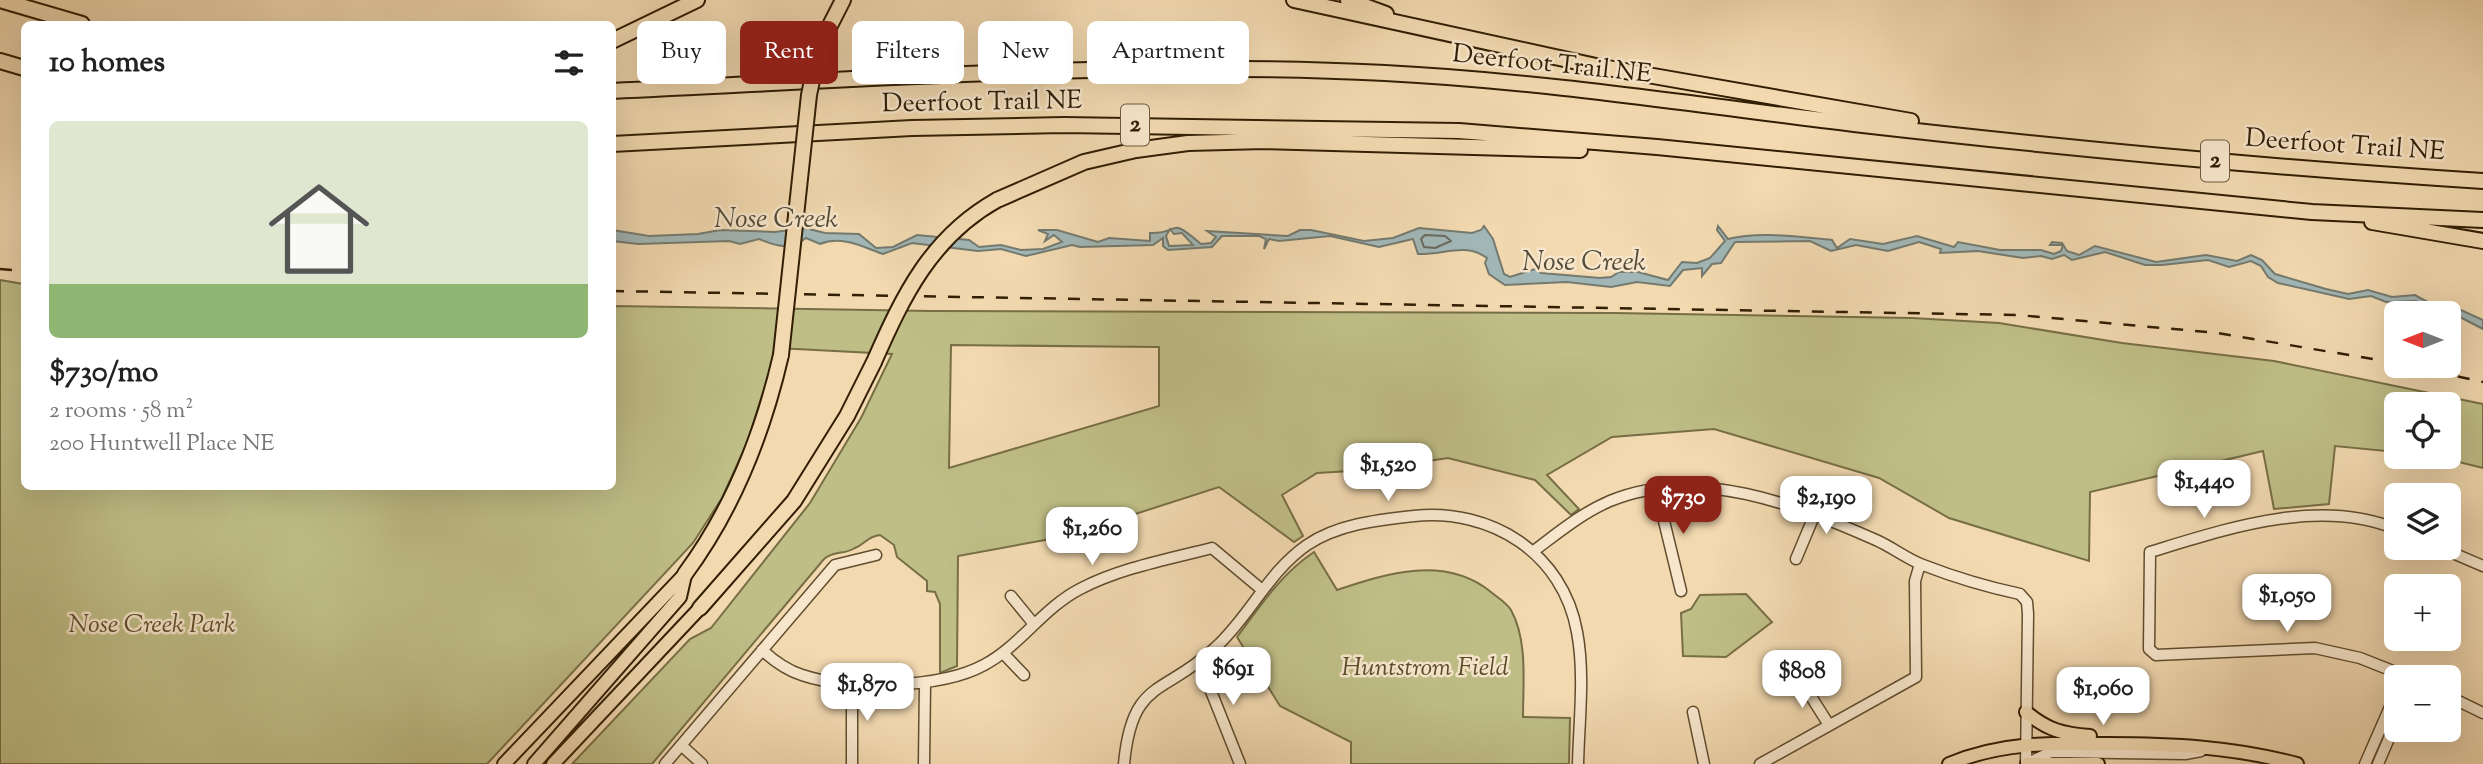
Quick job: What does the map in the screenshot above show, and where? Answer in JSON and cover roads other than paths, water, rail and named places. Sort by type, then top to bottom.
[{"type":"highway","points":[[0,0],[72,21]]},
{"type":"highway","points":[[616,39],[697,0]]},
{"type":"highway","points":[[685,574],[712,535],[741,476],[767,409],[780,355],[809,94],[819,47],[843,0]]},
{"type":"highway","points":[[1294,0],[1609,68],[1898,119],[1947,134]]},
{"type":"highway","points":[[1348,0],[1461,38]]},
{"type":"highway","points":[[0,61],[21,67]]},
{"type":"highway","name":"Deerfoot Trail NE","points":[[616,91],[1008,72],[1203,68],[1361,72],[1576,90],[1947,134],[2302,169],[2483,181]]},
{"type":"highway","name":"Deerfoot Trail NE","points":[[616,144],[912,128],[1064,125],[1459,131],[2312,212],[2483,220]]},
{"type":"highway","points":[[700,608],[794,500],[847,416],[900,305],[929,256],[963,222],[997,200],[1084,162],[1136,150],[1188,143],[1265,141],[1614,152],[1657,148]]},
{"type":"highway","points":[[2312,212],[2483,241]]},
{"type":"main road","points":[[505,764],[685,574]]},
{"type":"main road","points":[[534,764],[680,597],[685,574]]},
{"type":"main road","points":[[552,764],[700,608]]},
{"type":"main road","points":[[2026,712],[2045,727],[2062,734],[2156,739],[2297,764]]},
{"type":"main road","points":[[1949,764],[1978,752],[2026,744],[2181,744]]},
{"type":"main road","points":[[2027,764],[2098,764]]},
{"type":"street","points":[[1535,550],[1579,517],[1609,501],[1656,488],[1700,487],[1737,492],[1814,516],[1874,540],[1920,564],[2020,594],[2027,602],[2027,764],[2051,752],[2185,754],[2216,748]]},
{"type":"street","points":[[1656,488],[1681,591]]},
{"type":"street","points":[[1124,764],[1133,715],[1145,695],[1199,661],[1239,624],[1261,589],[1305,547],[1343,528],[1384,519],[1432,514],[1463,517],[1516,537],[1535,550],[1558,582],[1577,632],[1578,764]]},
{"type":"street","points":[[1796,559],[1814,516]]},
{"type":"street","points":[[2384,526],[2343,516],[2313,516],[2213,533],[2150,552],[2149,649],[2157,655],[2315,648],[2360,658],[2384,668]]},
{"type":"street","points":[[762,650],[776,662],[805,677],[852,683],[925,683],[962,675],[1003,653],[1033,623],[1081,588],[1124,572],[1212,548],[1261,589]]},
{"type":"street","points":[[665,764],[835,565],[876,555]]},
{"type":"street","points":[[2461,557],[2483,566]]},
{"type":"street","points":[[1760,764],[1916,677],[1915,581],[1920,564]]},
{"type":"street","points":[[1011,596],[1033,623]]},
{"type":"street","points":[[1003,653],[1024,675]]},
{"type":"street","points":[[1199,661],[1240,764]]},
{"type":"street","points":[[1801,679],[1829,725]]},
{"type":"street","points":[[852,683],[852,764]]},
{"type":"street","points":[[924,764],[925,683]]},
{"type":"street","points":[[2461,702],[2483,713]]},
{"type":"street","points":[[1693,712],[1704,764]]},
{"type":"street","points":[[2365,764],[2384,720]]},
{"type":"street","points":[[2378,764],[2387,742]]},
{"type":"street","points":[[681,745],[702,764]]},
{"type":"water","points":[[1484,226],[1493,239],[1504,274],[1510,277],[1535,269],[1541,273],[1600,278],[1611,277],[1619,272],[1638,272],[1668,280],[1682,262],[1697,263],[1710,258],[1725,241],[1717,230],[1718,226],[1728,239],[1753,235],[1793,236],[1832,240],[1837,248],[1850,239],[1883,244],[1917,236],[1954,247],[1958,242],[2000,250],[2041,250],[2054,254],[2061,251],[2063,245],[2050,245],[2052,242],[2062,243],[2067,251],[2079,255],[2095,246],[2156,262],[2206,255],[2237,261],[2251,255],[2262,260],[2275,274],[2326,289],[2348,294],[2368,290],[2392,297],[2415,295],[2426,301],[2384,301],[2371,296],[2349,299],[2278,283],[2268,277],[2261,266],[2251,261],[2229,267],[2208,260],[2145,265],[2105,252],[2072,260],[2064,255],[2052,259],[2041,256],[2023,258],[1978,251],[1940,253],[1941,249],[1919,242],[1888,251],[1856,245],[1831,251],[1810,241],[1735,242],[1721,263],[1712,264],[1702,276],[1702,268],[1683,270],[1670,286],[1637,282],[1611,287],[1567,282],[1505,285],[1489,274],[1485,263],[1487,258],[1479,253],[1462,250],[1418,254],[1413,239],[1379,247],[1330,236],[1279,241],[1269,239],[1264,249],[1266,239],[1259,236],[1222,236],[1212,247],[1168,250],[1163,246],[1163,238],[1153,245],[1072,245],[1026,256],[1001,249],[978,251],[912,243],[883,254],[844,241],[820,244],[806,238],[789,246],[759,239],[740,244],[729,241],[638,244],[616,241],[616,231],[649,236],[698,234],[720,230],[775,232],[805,228],[825,233],[859,234],[876,248],[893,247],[917,235],[969,240],[979,247],[1001,245],[1021,250],[1043,249],[1062,242],[1054,235],[1045,241],[1048,234],[1038,230],[1057,230],[1098,242],[1109,238],[1150,241],[1150,233],[1169,230],[1166,236],[1169,246],[1193,245],[1182,233],[1174,234],[1170,230],[1175,228],[1183,230],[1201,244],[1211,243],[1216,237],[1207,231],[1288,236],[1300,230],[1311,230],[1364,241],[1393,238],[1419,228],[1472,233]]},
{"type":"water","points":[[2461,310],[2483,320],[2483,329],[2461,318]]},
{"type":"railway","points":[[0,269],[21,271]]},
{"type":"railway","points":[[616,291],[2018,315],[2218,333],[2384,361]]},
{"type":"railway","points":[[2461,377],[2483,382]]},
{"type":"water label","name":"Nose Creek","points":[[776,220]]},
{"type":"water label","name":"Nose Creek","points":[[1584,263]]},
{"type":"park label","name":"Nose Creek Park","points":[[152,625]]},
{"type":"park label","name":"Huntstrom Field","points":[[1425,668]]}]
